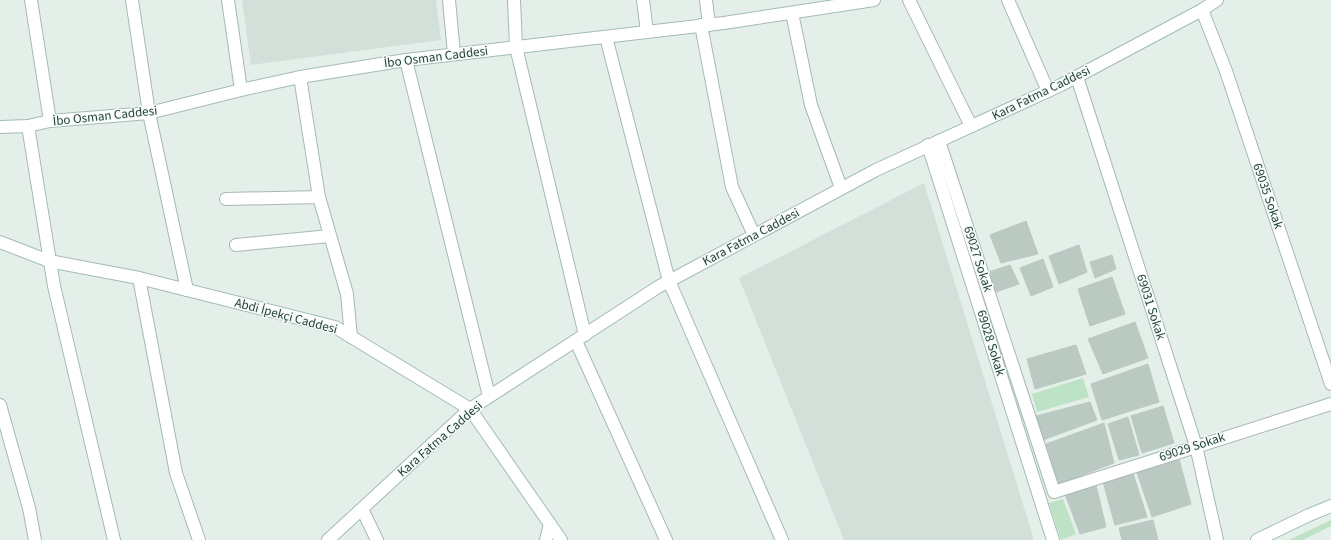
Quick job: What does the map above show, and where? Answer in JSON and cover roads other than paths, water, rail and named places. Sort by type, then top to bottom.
[{"type":"street","points":[[31,0],[50,121]]},
{"type":"street","points":[[132,0],[149,113],[187,290]]},
{"type":"street","points":[[228,0],[240,90]]},
{"type":"street","points":[[449,0],[454,54]]},
{"type":"street","points":[[514,0],[516,47],[580,338],[666,540]]},
{"type":"street","points":[[643,0],[646,32]]},
{"type":"street","points":[[706,0],[705,25],[732,187],[754,235]]},
{"type":"street","name":"İbo Osman Caddesi","points":[[0,127],[28,126],[50,121],[149,113],[240,90],[406,60],[705,25],[792,13],[832,3],[874,0]]},
{"type":"street","points":[[909,0],[971,126]]},
{"type":"street","points":[[1008,0],[1048,91]]},
{"type":"street","name":"Kara Fatma Caddesi","points":[[328,540],[470,409],[669,281],[876,170],[1048,91],[1202,10],[1217,0]]},
{"type":"street","name":"69035 Sokak","points":[[1202,10],[1226,71],[1331,384]]},
{"type":"street","points":[[792,13],[811,105],[841,188]]},
{"type":"street","points":[[606,37],[669,281],[782,540]]},
{"type":"street","points":[[406,60],[489,396]]},
{"type":"street","name":"69031 Sokak","points":[[1077,76],[1196,446],[1217,540]]},
{"type":"street","points":[[300,78],[319,197],[347,294],[351,337]]},
{"type":"street","points":[[28,126],[49,261],[114,540]]},
{"type":"street","name":"69027 Sokak","points":[[934,143],[1054,492]]},
{"type":"street","name":"69028 Sokak","points":[[934,143],[1053,540]]},
{"type":"street","points":[[226,199],[319,197]]},
{"type":"street","points":[[236,246],[330,236]]},
{"type":"street","name":"Abdi İpekçi Caddesi","points":[[0,242],[49,261],[139,278],[335,327],[470,409],[561,540]]},
{"type":"street","points":[[139,278],[176,473],[199,540]]},
{"type":"street","name":"69029 Sokak","points":[[1054,492],[1331,404]]},
{"type":"street","points":[[0,405],[28,508],[35,540]]},
{"type":"street","points":[[1257,540],[1331,506]]},
{"type":"street","points":[[362,509],[377,540]]},
{"type":"street","points":[[546,540],[550,524]]}]
